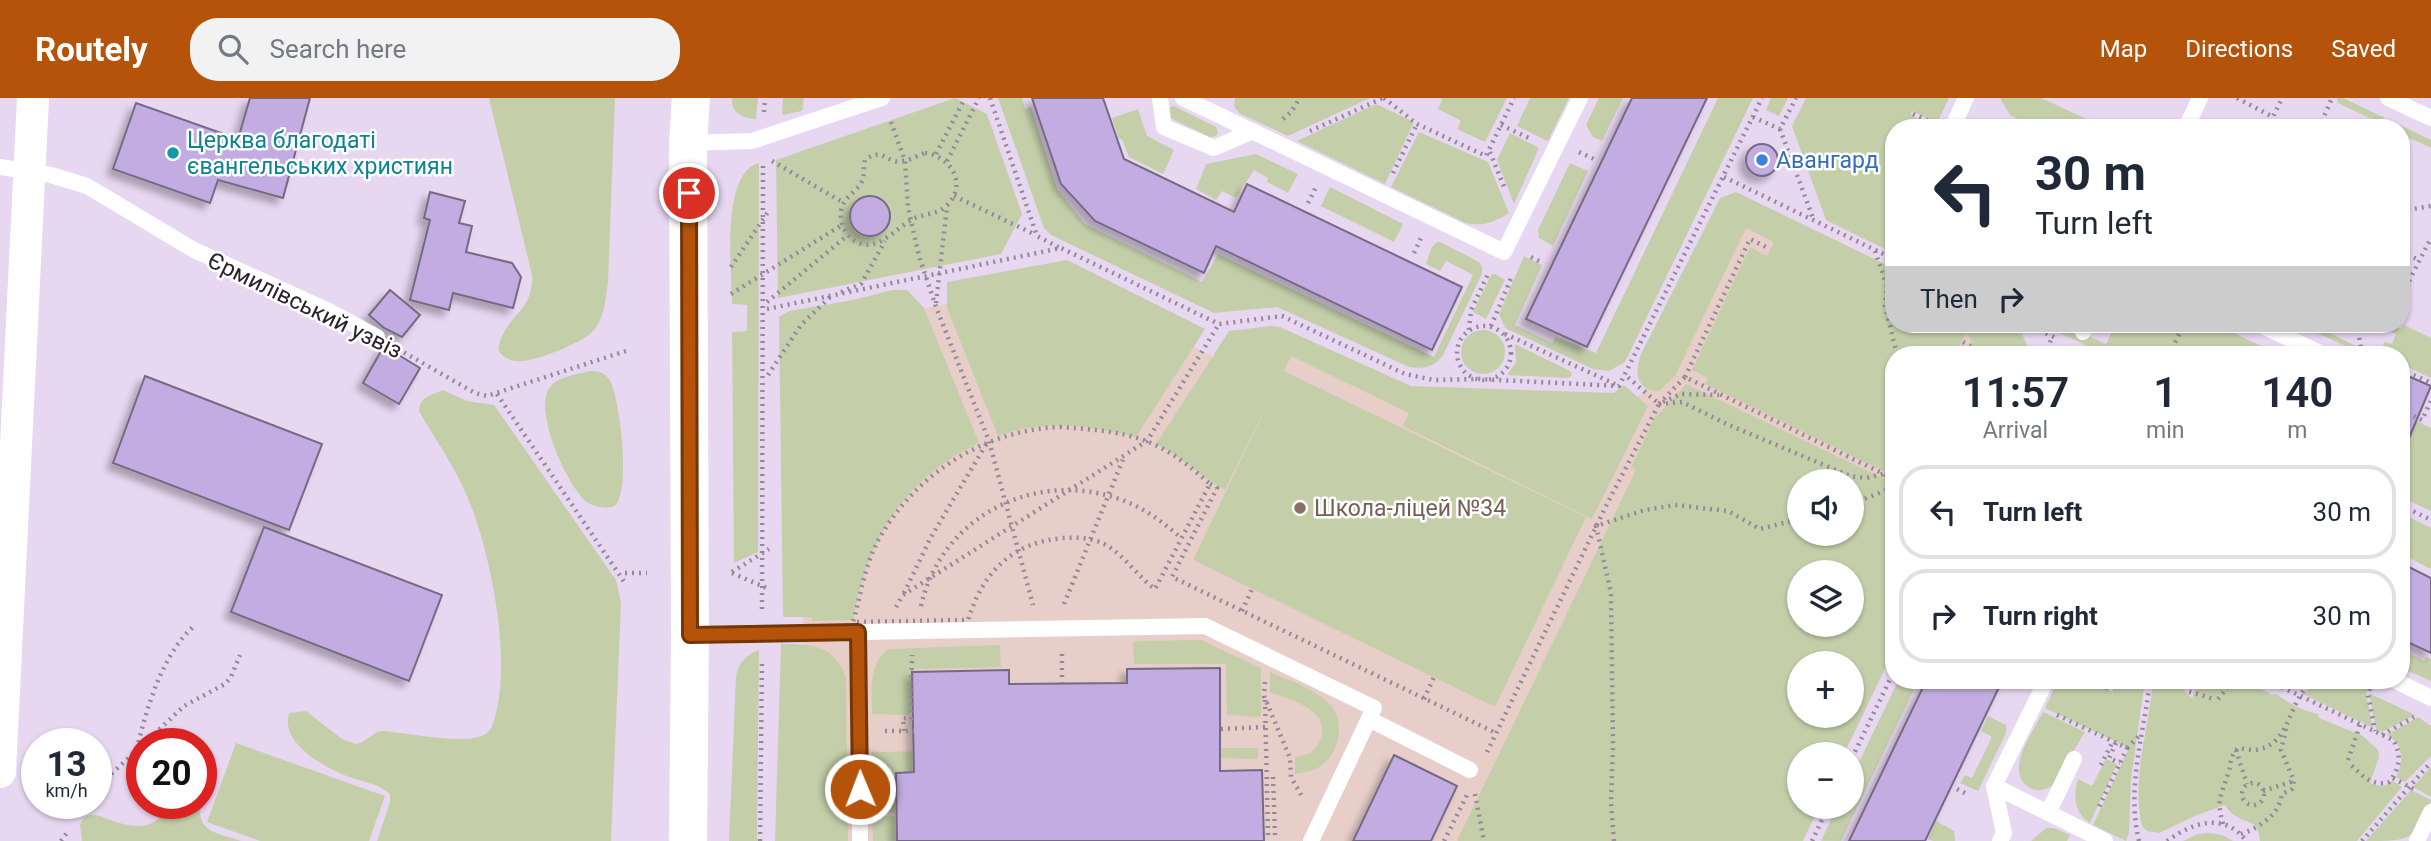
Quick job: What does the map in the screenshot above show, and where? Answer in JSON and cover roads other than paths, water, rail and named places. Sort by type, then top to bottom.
[{"type":"main road","points":[[688,841],[688,143],[691,98]]},
{"type":"street","points":[[0,772],[15,169],[33,98]]},
{"type":"lane","points":[[688,143],[737,143],[763,138],[882,98]]},
{"type":"lane","points":[[1160,98],[1164,127],[1214,148],[1253,131]]},
{"type":"lane","points":[[1183,98],[1504,252],[1580,98]]},
{"type":"lane","points":[[1956,119],[1966,98]]},
{"type":"lane","points":[[2190,119],[2200,98]]},
{"type":"lane","points":[[2388,98],[2431,118]]},
{"type":"lane","name":"Єрмилівський узвіз","points":[[15,169],[67,179],[100,192],[194,250],[331,312],[377,337]]},
{"type":"lane","points":[[2278,333],[2305,346]]},
{"type":"lane","points":[[690,635],[858,632],[918,626],[1046,629],[1205,626],[1374,708],[1316,836]]},
{"type":"lane","points":[[858,632],[860,841]]},
{"type":"lane","points":[[2410,688],[2431,698]]},
{"type":"lane","points":[[2000,841],[2004,833],[1994,786],[2042,689]]},
{"type":"lane","points":[[1369,719],[1472,778]]},
{"type":"lane","points":[[2049,813],[2074,759]]},
{"type":"lane","points":[[1994,786],[2105,841]]},
{"type":"lane","points":[[2417,841],[2431,812]]},
{"type":"place","name":"Церква благодаті євангельських християн","points":[[173,153]]},
{"type":"place","name":"Авангард","points":[[1762,160]]},
{"type":"place","name":"Школа-ліцей №34","points":[[1300,508]]}]
